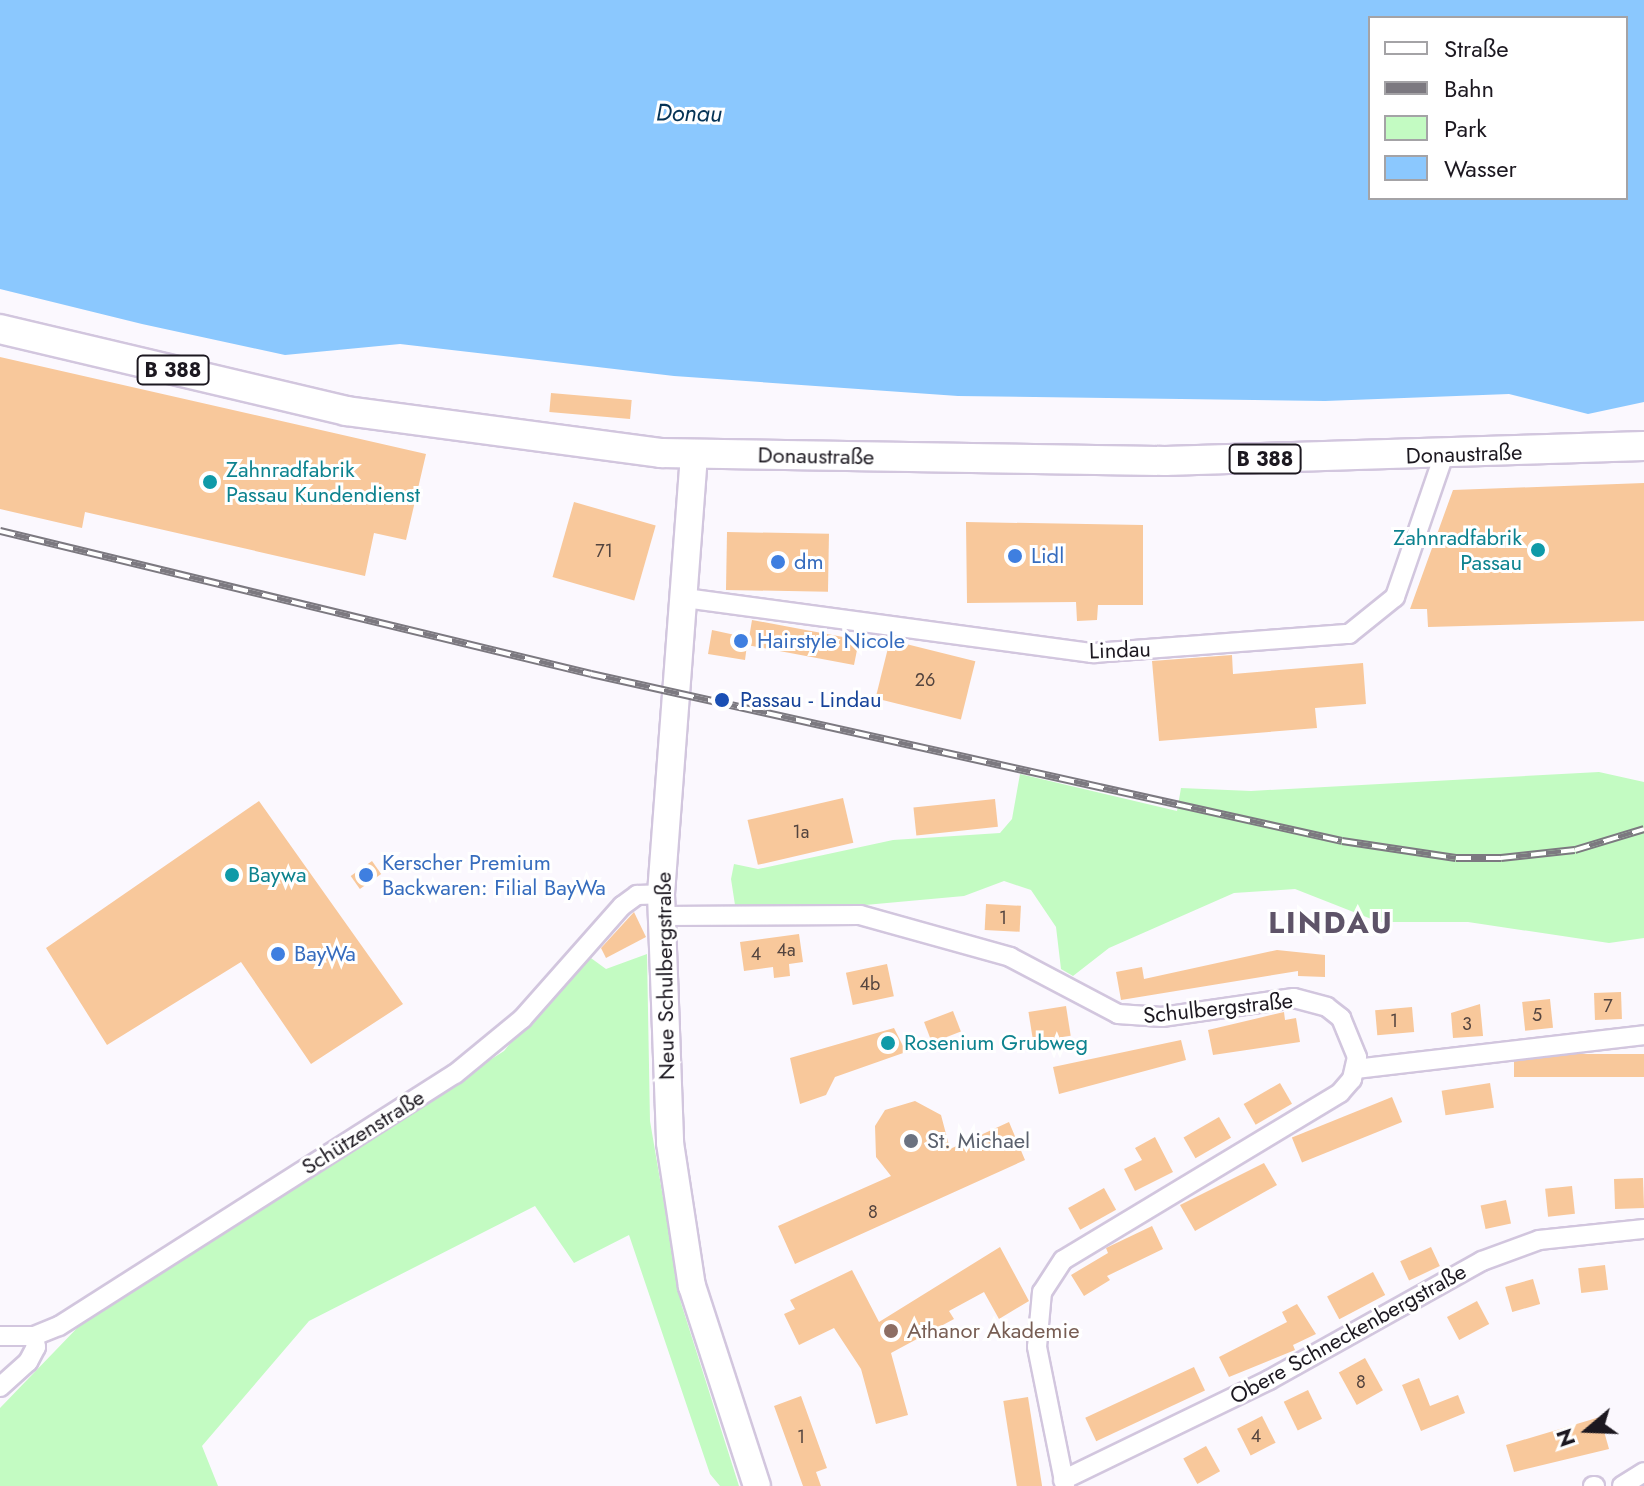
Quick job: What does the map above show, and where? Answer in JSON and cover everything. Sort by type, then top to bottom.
[{"type":"main road","name":"Donaustraße","points":[[0,329],[346,411],[694,455],[990,462],[1444,455],[1644,446]]},
{"type":"street","name":"Neue Schulbergstraße","points":[[694,455],[661,905],[670,1143],[692,1286],[757,1486]]},
{"type":"street","name":"Lindau","points":[[685,598],[1094,653],[1349,634],[1395,597],[1444,455]]},
{"type":"street","name":"Schützenstraße","points":[[0,1336],[34,1336],[59,1326],[455,1074],[522,1019],[622,906],[637,895],[661,905]]},
{"type":"street","name":"Schulbergstraße","points":[[661,905],[829,913],[882,919],[1010,957],[1102,1008],[1135,1018],[1308,999],[1341,1018],[1350,1032],[1356,1069]]},
{"type":"street","points":[[1064,1483],[1037,1347],[1042,1292],[1063,1260],[1340,1093],[1356,1069],[1644,1035]]},
{"type":"street","name":"Obere Schneckenbergstraße","points":[[1064,1483],[1269,1380],[1482,1261],[1539,1240],[1644,1229]]},
{"type":"street","points":[[0,1387],[28,1362],[34,1336]]},
{"type":"street","points":[[1622,1486],[1644,1472]]},
{"type":"green space","points":[[1599,772],[1644,782],[1644,938],[1609,943],[1468,922],[1379,922],[1295,889],[1234,893],[1109,948],[1073,976],[1061,969],[1056,927],[1031,890],[1004,881],[964,896],[865,905],[735,905],[731,879],[734,864],[758,869],[893,840],[1000,833],[1012,819],[1020,774],[1177,811],[1181,788],[1251,791]]},
{"type":"green space","points":[[584,953],[606,969],[647,954],[650,1121],[681,1303],[739,1486],[720,1486],[710,1474],[629,1235],[574,1263],[535,1206],[309,1321],[202,1446],[218,1486],[0,1486],[0,1408],[81,1324],[504,1051]]},
{"type":"water","name":"Donau","points":[[0,0],[1644,0],[1644,402],[1588,414],[1509,394],[1325,401],[958,396],[674,376],[400,344],[285,355],[0,289]]},
{"type":"building","name":"Zahnradfabrik Passau Kundendienst","points":[[0,357],[426,454],[406,540],[374,533],[365,576],[85,512],[82,528],[0,509]]},
{"type":"building","points":[[551,393],[632,400],[630,419],[549,412]]},
{"type":"building","name":"Zahnradfabrik Passau","points":[[1644,483],[1644,621],[1428,627],[1427,609],[1410,609],[1453,490]]},
{"type":"building","points":[[574,502],[656,525],[634,600],[553,577]]},
{"type":"building","points":[[966,522],[1143,525],[1143,605],[1098,605],[1097,620],[1077,621],[1076,602],[967,603]]},
{"type":"building","name":"dm","points":[[727,532],[829,534],[828,592],[726,590]]},
{"type":"building","points":[[752,620],[859,640],[854,665],[747,645],[745,660],[708,654],[712,630],[749,638]]},
{"type":"building","points":[[890,640],[975,661],[961,720],[875,698]]},
{"type":"building","points":[[1232,655],[1233,674],[1363,663],[1366,704],[1315,708],[1317,728],[1159,741],[1152,661]]},
{"type":"building","points":[[843,798],[853,843],[758,865],[748,820]]},
{"type":"building","points":[[995,799],[998,827],[916,835],[913,808]]},
{"type":"building","name":"Baywa","points":[[259,801],[403,1004],[311,1064],[241,962],[107,1045],[46,948]]},
{"type":"building","name":"Kerscher Premium Backwaren: Filial BayWa","points":[[372,861],[381,874],[360,889],[351,876]]},
{"type":"building","points":[[986,904],[1021,906],[1020,932],[985,930]]},
{"type":"building","points":[[634,912],[646,937],[606,958],[601,948]]},
{"type":"building","points":[[799,934],[803,962],[789,964],[790,976],[774,978],[773,967],[744,971],[740,942]]},
{"type":"building","points":[[1277,950],[1325,955],[1325,977],[1298,976],[1298,971],[1121,1000],[1116,972],[1142,967],[1144,979]]},
{"type":"building","points":[[887,964],[894,996],[853,1005],[846,973]]},
{"type":"building","points":[[1621,992],[1622,1019],[1595,1020],[1594,993]]},
{"type":"building","points":[[1550,999],[1553,1028],[1525,1031],[1522,1002]]},
{"type":"building","points":[[1480,1004],[1483,1036],[1453,1038],[1451,1013]]},
{"type":"building","points":[[1066,1006],[1071,1036],[1033,1042],[1028,1012]]},
{"type":"building","points":[[1412,1007],[1414,1032],[1377,1035],[1375,1010]]},
{"type":"building","points":[[953,1011],[961,1032],[932,1043],[924,1022]]},
{"type":"building","points":[[1284,1012],[1285,1020],[1296,1018],[1300,1042],[1213,1055],[1208,1030]]},
{"type":"building","points":[[894,1028],[906,1052],[835,1077],[826,1095],[800,1104],[790,1058]]},
{"type":"building","points":[[1181,1040],[1186,1060],[1059,1094],[1053,1067]]},
{"type":"building","points":[[1514,1054],[1644,1054],[1644,1077],[1514,1077]]},
{"type":"building","points":[[1280,1083],[1292,1104],[1256,1125],[1244,1104]]},
{"type":"building","points":[[1490,1083],[1494,1108],[1446,1115],[1442,1091]]},
{"type":"building","points":[[1392,1097],[1402,1122],[1302,1162],[1292,1137]]},
{"type":"building","points":[[915,1101],[941,1115],[950,1149],[1009,1122],[1025,1160],[795,1264],[778,1226],[891,1176],[876,1157],[875,1126],[885,1110]]},
{"type":"building","points":[[1219,1117],[1231,1138],[1195,1158],[1183,1138]]},
{"type":"building","points":[[1155,1137],[1173,1172],[1135,1191],[1124,1169],[1142,1160],[1135,1148]]},
{"type":"building","points":[[1264,1163],[1277,1185],[1195,1231],[1180,1205]]},
{"type":"building","points":[[1643,1178],[1644,1208],[1615,1209],[1614,1179]]},
{"type":"building","points":[[1572,1186],[1575,1214],[1548,1217],[1545,1189]]},
{"type":"building","points":[[1104,1188],[1116,1210],[1080,1230],[1068,1208]]},
{"type":"building","points":[[1506,1200],[1511,1223],[1486,1229],[1481,1205]]},
{"type":"building","points":[[1152,1226],[1163,1249],[1107,1276],[1110,1280],[1084,1296],[1071,1275],[1108,1253],[1106,1248]]},
{"type":"building","name":"Athanor Akademie","points":[[1000,1247],[1029,1301],[999,1319],[984,1292],[949,1311],[954,1319],[891,1353],[908,1415],[876,1424],[861,1369],[834,1328],[799,1345],[784,1314],[795,1309],[790,1300],[852,1270],[879,1322]]},
{"type":"building","points":[[1431,1247],[1440,1266],[1409,1280],[1400,1261]]},
{"type":"building","points":[[1605,1265],[1608,1290],[1581,1293],[1578,1268]]},
{"type":"building","points":[[1373,1272],[1385,1295],[1339,1319],[1327,1296]]},
{"type":"building","points":[[1533,1279],[1540,1304],[1512,1312],[1505,1287]]},
{"type":"building","points":[[1477,1301],[1489,1324],[1459,1340],[1447,1317]]},
{"type":"building","points":[[1297,1304],[1316,1334],[1293,1345],[1295,1350],[1229,1377],[1219,1357],[1287,1322],[1282,1312]]},
{"type":"building","points":[[1365,1358],[1383,1390],[1357,1405],[1339,1373]]},
{"type":"building","points":[[1194,1367],[1205,1391],[1096,1441],[1085,1418]]},
{"type":"building","points":[[1419,1378],[1430,1406],[1458,1395],[1465,1413],[1421,1431],[1402,1385]]},
{"type":"building","points":[[1308,1390],[1322,1419],[1298,1431],[1284,1402]]},
{"type":"building","points":[[801,1396],[827,1468],[816,1472],[821,1486],[803,1486],[774,1406]]},
{"type":"building","points":[[1028,1397],[1042,1486],[1017,1486],[1003,1401]]},
{"type":"building","points":[[1262,1416],[1276,1443],[1251,1455],[1237,1429]]},
{"type":"building","points":[[1600,1417],[1609,1449],[1514,1472],[1506,1445]]},
{"type":"building","points":[[1206,1446],[1220,1471],[1197,1484],[1183,1459]]},
{"type":"railway","points":[[0,531],[591,674],[1342,841],[1456,858],[1501,858],[1575,850],[1644,829]]},
{"type":"place","name":"Zahnradfabrik Passau Kundendienst","points":[[210,482]]},
{"type":"place","name":"Zahnradfabrik Passau","points":[[1538,550]]},
{"type":"place","name":"Lidl","points":[[1015,556]]},
{"type":"place","name":"dm","points":[[778,562]]},
{"type":"place","name":"Hairstyle Nicole","points":[[741,641]]},
{"type":"place","name":"Passau - Lindau","points":[[722,700]]},
{"type":"place","name":"Baywa","points":[[232,875]]},
{"type":"place","name":"Kerscher Premium Backwaren: Filial BayWa","points":[[366,875]]},
{"type":"place","name":"BayWa","points":[[278,954]]},
{"type":"place","name":"Rosenium Grubweg","points":[[888,1043]]},
{"type":"place","name":"St. Michael","points":[[911,1141]]},
{"type":"place","name":"Athanor Akademie","points":[[891,1331]]},
{"type":"district","name":"LINDAU","points":[[1331,923]]}]
